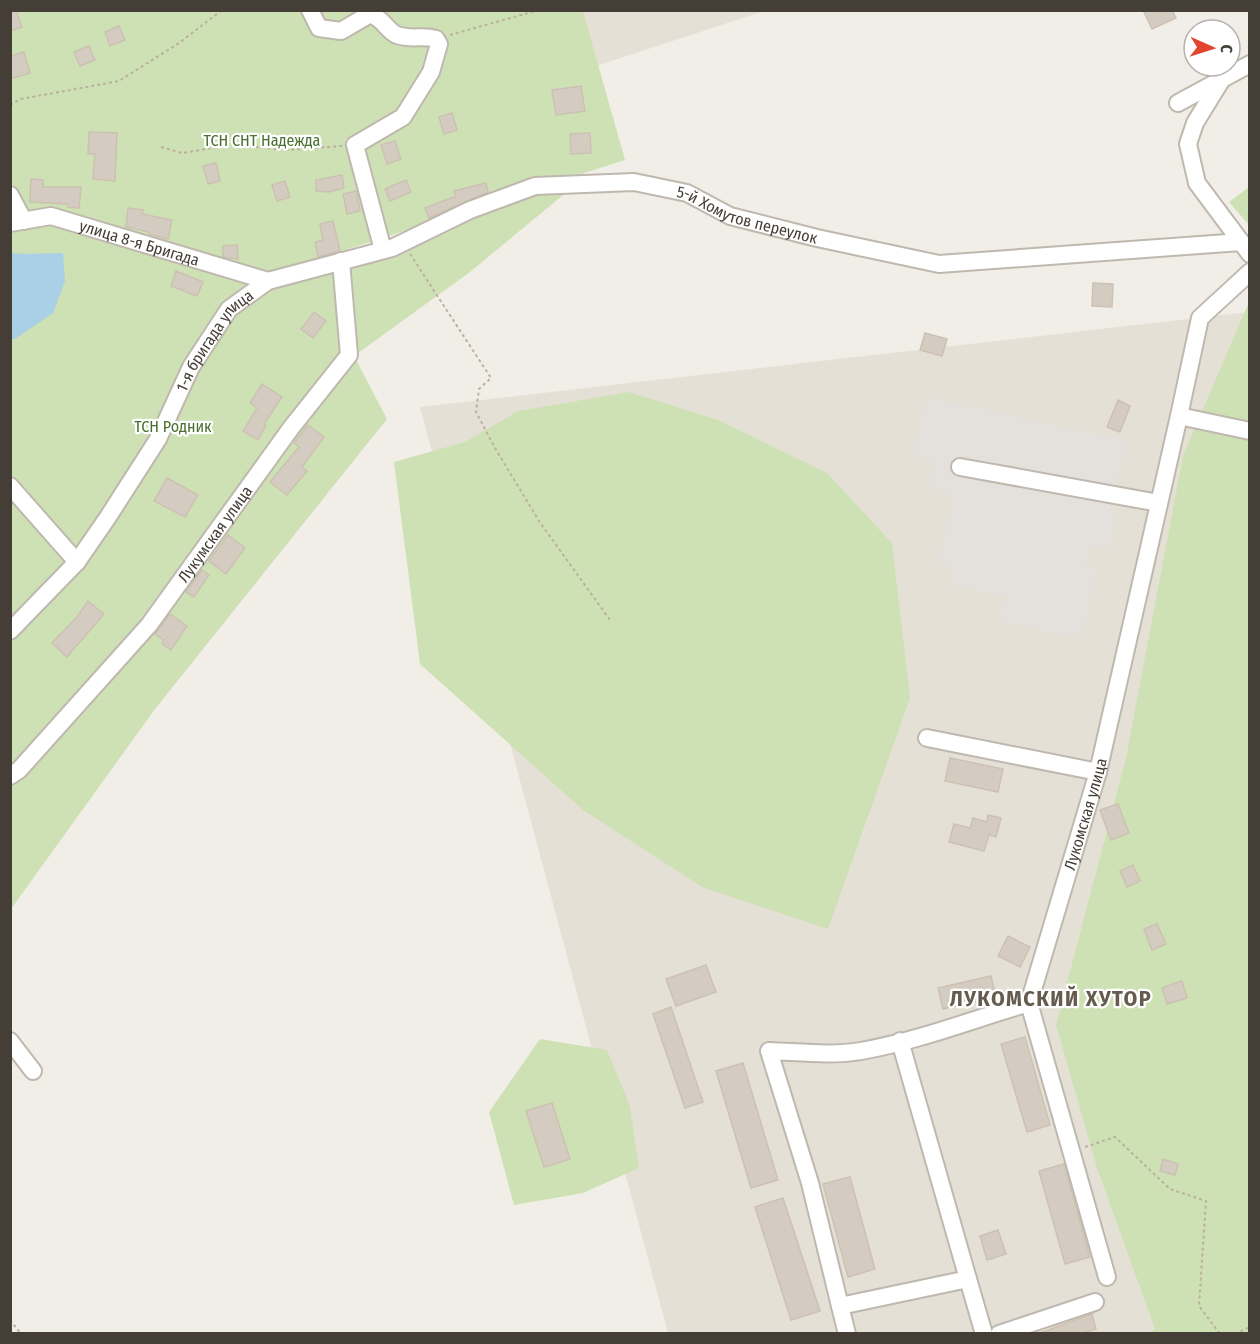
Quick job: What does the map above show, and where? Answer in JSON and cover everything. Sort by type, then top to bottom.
[{"type":"street","points":[[310,10],[319,28],[341,31],[370,14],[379,18],[395,34],[410,38],[426,36],[436,39],[439,44],[431,72],[403,117],[355,145],[383,250]]},
{"type":"street","points":[[1178,103],[1250,64]]},
{"type":"street","points":[[1222,79],[1195,123],[1188,144],[1197,183],[1245,248]]},
{"type":"street","name":"5-й Хомутов переулок","points":[[268,281],[383,250],[470,210],[535,186],[634,182],[687,193],[730,216],[817,238],[939,264],[1245,248]]},
{"type":"street","points":[[10,195],[17,222]]},
{"type":"street","name":"улица 8-я Бригада","points":[[17,222],[51,216],[268,281]]},
{"type":"street","name":"Лукумская улица","points":[[10,776],[19,770],[149,625],[291,428],[349,355],[341,261]]},
{"type":"street","points":[[1250,272],[1200,318],[1179,417],[1250,431]]},
{"type":"street","name":"1-я бригада улица","points":[[10,631],[77,562],[158,439],[191,367],[229,309],[268,281]]},
{"type":"street","name":"Лукомская улица","points":[[1029,1003],[1098,772],[1179,417]]},
{"type":"street","points":[[960,467],[1159,503]]},
{"type":"street","points":[[10,486],[77,562]]},
{"type":"street","points":[[927,738],[1098,772]]},
{"type":"street","points":[[846,1334],[810,1183],[769,1051],[835,1053],[860,1051],[1029,1003],[1107,1277]]},
{"type":"street","points":[[10,1041],[33,1071]]},
{"type":"street","points":[[900,1041],[984,1334]]},
{"type":"street","points":[[840,1306],[968,1278]]},
{"type":"street","points":[[999,1334],[1095,1302]]},
{"type":"path","points":[[10,105],[21,99],[119,81],[179,43],[222,10]]},
{"type":"path","points":[[436,39],[539,10]]},
{"type":"path","points":[[161,147],[182,153],[231,145],[290,150],[355,145]]},
{"type":"path","points":[[402,243],[491,378],[479,389],[476,412],[495,448],[539,521],[610,620]]},
{"type":"path","points":[[1071,1151],[1115,1137],[1170,1189],[1206,1201],[1199,1306],[1220,1334]]},
{"type":"path","points":[[10,1320],[21,1334]]},
{"type":"path","points":[[1235,1334],[1250,1327]]},
{"type":"shaded area","points":[[557,11],[764,11],[581,71]]},
{"type":"shaded area","name":"ЛУКОМСКИЙ ХУТОР","points":[[1249,312],[1249,1333],[668,1333],[420,407]]},
{"type":"shaded area","points":[[926,397],[1126,441],[1111,510],[1117,512],[1109,550],[1090,547],[1085,566],[1097,569],[1082,639],[999,621],[1004,597],[950,585],[954,566],[939,562],[954,494],[929,488],[935,461],[913,456]]},
{"type":"green space","name":"ТСН СНТ Надежда","points":[[10,11],[583,11],[625,160],[264,276],[25,208],[11,182]]},
{"type":"green space","name":"ТСН Родник","points":[[585,177],[470,272],[354,356],[387,419],[155,709],[11,909],[11,191],[25,214],[254,281],[341,256]]},
{"type":"green space","points":[[1249,187],[1249,225],[1229,202]]},
{"type":"green space","points":[[1249,302],[1249,1333],[1150,1333],[1155,1329],[1097,1168],[1056,1025],[1126,758],[1183,456]]},
{"type":"green space","points":[[629,392],[718,420],[827,473],[892,543],[910,698],[828,929],[702,887],[583,810],[420,664],[394,462],[465,442],[518,411]]},
{"type":"green space","points":[[540,1039],[607,1050],[630,1106],[639,1168],[583,1193],[514,1205],[489,1112]]},
{"type":"water","points":[[10,253],[63,253],[65,281],[53,313],[15,339],[11,339]]},
{"type":"building","points":[[10,10],[16,10],[22,27],[10,31]]},
{"type":"building","points":[[1143,10],[1172,10],[1176,18],[1152,29]]},
{"type":"building","points":[[119,26],[125,40],[110,46],[105,32]]},
{"type":"building","points":[[89,46],[95,60],[80,66],[74,52]]},
{"type":"building","points":[[24,52],[30,73],[10,79],[10,56]]},
{"type":"building","points":[[581,86],[585,111],[556,115],[552,90]]},
{"type":"building","points":[[452,113],[457,130],[444,134],[439,117]]},
{"type":"building","points":[[89,132],[117,133],[115,181],[93,179],[95,154],[88,154]]},
{"type":"building","points":[[590,133],[591,153],[571,154],[570,134]]},
{"type":"building","points":[[395,141],[401,159],[387,164],[381,145]]},
{"type":"building","points":[[216,163],[220,181],[208,184],[203,166]]},
{"type":"building","points":[[342,175],[344,188],[329,192],[316,191],[316,180]]},
{"type":"building","points":[[31,179],[43,180],[43,187],[81,187],[79,208],[68,207],[68,204],[30,202]]},
{"type":"building","points":[[406,180],[411,192],[390,201],[385,189]]},
{"type":"building","points":[[285,181],[290,197],[277,201],[272,185]]},
{"type":"building","points":[[486,183],[488,192],[429,218],[425,208],[456,196],[454,191]]},
{"type":"building","points":[[356,191],[360,211],[347,214],[343,194]]},
{"type":"building","points":[[128,208],[143,210],[142,214],[172,220],[168,239],[126,227]]},
{"type":"building","points":[[333,221],[340,251],[318,257],[315,242],[323,240],[320,224]]},
{"type":"building","points":[[237,245],[238,259],[223,257],[223,246]]},
{"type":"building","points":[[176,271],[203,282],[197,296],[171,286]]},
{"type":"building","points":[[1093,283],[1113,284],[1112,307],[1092,306]]},
{"type":"building","points":[[314,312],[326,321],[313,338],[301,329]]},
{"type":"building","points":[[925,333],[947,339],[942,356],[920,350]]},
{"type":"building","points":[[262,384],[282,397],[264,424],[266,426],[258,440],[243,431],[257,408],[250,403]]},
{"type":"building","points":[[1118,400],[1130,406],[1120,432],[1107,427]]},
{"type":"building","points":[[308,425],[324,437],[302,467],[307,471],[287,495],[270,482],[299,447],[294,443]]},
{"type":"building","points":[[167,478],[198,495],[185,517],[154,501]]},
{"type":"building","points":[[228,535],[245,548],[226,574],[209,561]]},
{"type":"building","points":[[202,570],[209,575],[194,597],[186,592]]},
{"type":"building","points":[[88,601],[104,614],[67,657],[52,643],[76,618]]},
{"type":"building","points":[[170,614],[187,626],[171,650],[162,644],[164,640],[155,634]]},
{"type":"building","points":[[950,758],[1003,769],[998,792],[945,781]]},
{"type":"building","points":[[1118,804],[1129,833],[1111,840],[1100,810]]},
{"type":"building","points":[[988,815],[1001,818],[996,837],[989,835],[984,851],[949,842],[954,824],[970,828],[973,818],[987,822]]},
{"type":"building","points":[[1133,865],[1140,881],[1127,887],[1120,871]]},
{"type":"building","points":[[1157,924],[1166,944],[1152,950],[1144,929]]},
{"type":"building","points":[[1008,936],[1030,947],[1020,967],[998,956]]},
{"type":"building","points":[[706,965],[716,992],[676,1006],[666,979]]},
{"type":"building","points":[[991,976],[996,997],[943,1009],[938,988]]},
{"type":"building","points":[[1182,981],[1187,998],[1167,1004],[1162,988]]},
{"type":"building","points":[[671,1007],[703,1102],[685,1108],[653,1014]]},
{"type":"building","points":[[1025,1037],[1050,1125],[1027,1132],[1001,1044]]},
{"type":"building","points":[[743,1063],[778,1180],[751,1188],[716,1071]]},
{"type":"building","points":[[552,1103],[570,1159],[544,1167],[526,1111]]},
{"type":"building","points":[[1163,1159],[1178,1164],[1175,1175],[1160,1171]]},
{"type":"building","points":[[1064,1164],[1090,1257],[1065,1264],[1039,1171]]},
{"type":"building","points":[[850,1177],[875,1269],[848,1277],[823,1184]]},
{"type":"building","points":[[783,1198],[820,1311],[791,1320],[755,1207]]},
{"type":"building","points":[[998,1230],[1006,1254],[987,1260],[980,1236]]},
{"type":"building","points":[[1092,1314],[1096,1329],[1079,1334],[1037,1334]]},
{"type":"district","name":"ЛУКОМСКИЙ ХУТОР","points":[[1051,998]]}]
